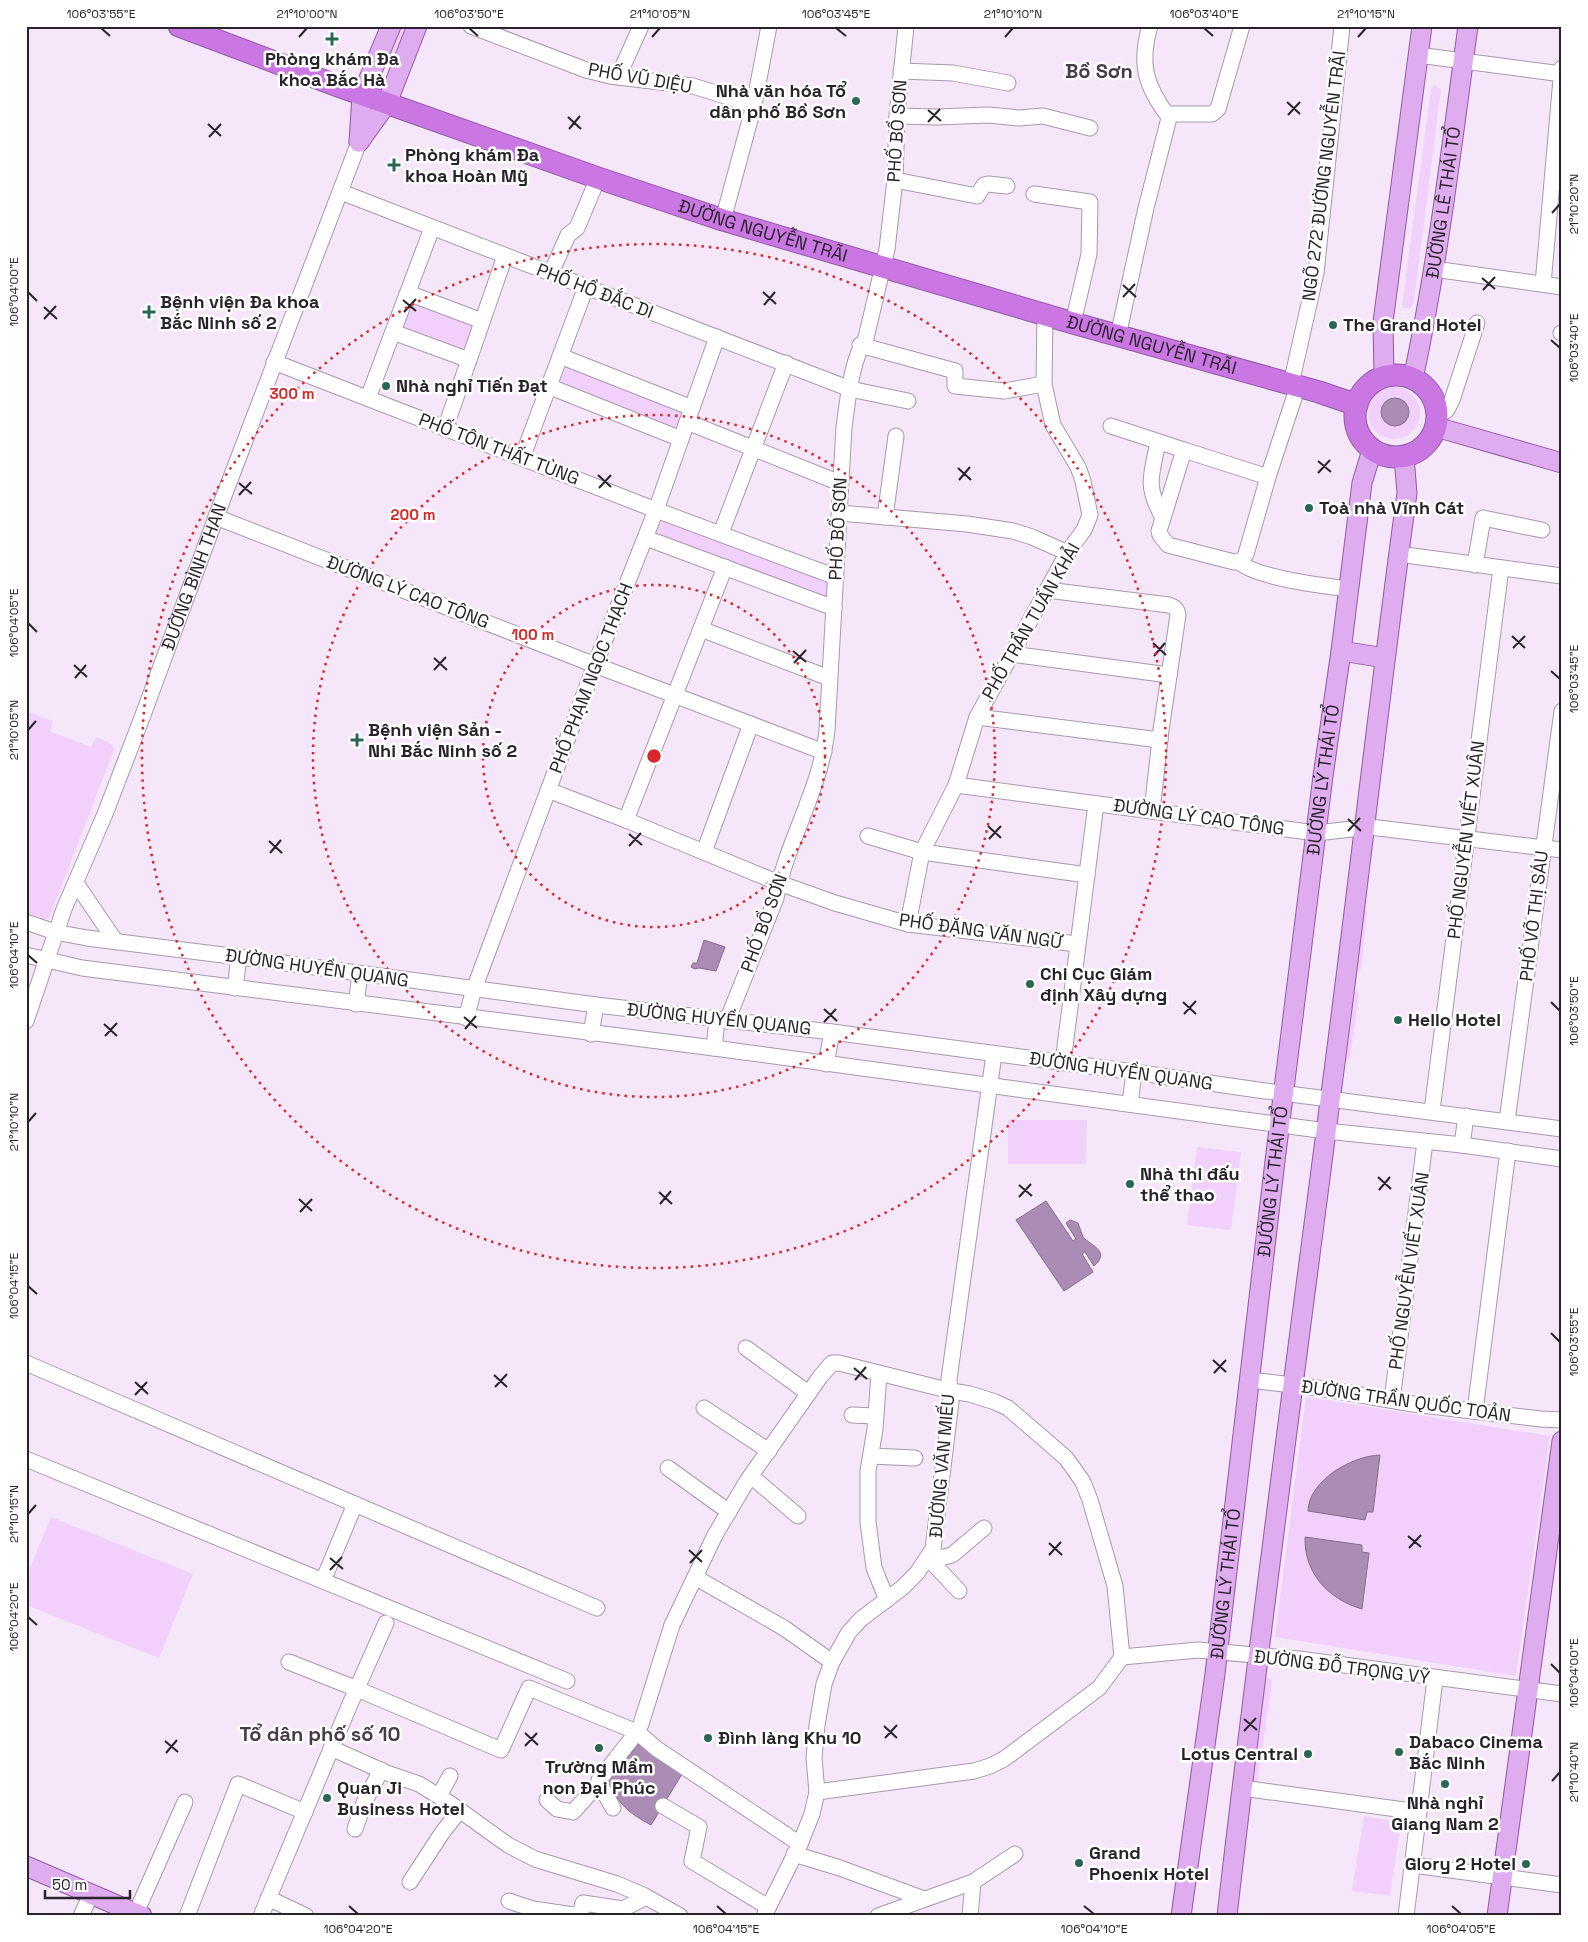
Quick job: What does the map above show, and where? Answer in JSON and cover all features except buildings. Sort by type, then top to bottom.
[{"type":"highway","name":"ĐƯỜNG NGUYỄN TRÃI","points":[[188,28],[387,103],[723,220],[1357,404]]},
{"type":"highway","points":[[1398,375],[1413,379],[1429,391],[1435,401],[1437,422],[1432,438],[1424,447],[1404,457],[1390,458],[1372,450],[1364,442],[1357,429],[1355,415],[1357,404],[1366,388],[1384,377],[1398,375]]},
{"type":"main road","points":[[359,142],[362,94],[391,26]]},
{"type":"main road","name":"ĐƯỜNG BÌNH THAN","points":[[359,142],[387,103],[417,26]]},
{"type":"main road","points":[[1384,377],[1383,322],[1422,26]]},
{"type":"main road","name":"ĐƯỜNG LÊ THÁI TỔ","points":[[1413,379],[1434,268],[1468,26]]},
{"type":"main road","points":[[1437,422],[1562,463]]},
{"type":"main road","name":"ĐƯỜNG LÝ THÁI TỔ","points":[[1181,1916],[1217,1652],[1316,833],[1363,479],[1372,450]]},
{"type":"main road","points":[[1227,1916],[1407,491],[1404,457]]},
{"type":"main road","points":[[1341,651],[1385,658]]},
{"type":"main road","points":[[1497,1916],[1562,1441]]},
{"type":"main road","points":[[26,1866],[139,1914]]},
{"type":"street","name":"PHỐ VŨ DIỆU","points":[[470,26],[510,33],[586,70],[618,77],[693,86],[754,105]]},
{"type":"street","points":[[618,77],[641,26]]},
{"type":"street","points":[[723,220],[754,105],[769,26]]},
{"type":"street","name":"PHỐ BỒ SƠN","points":[[714,1048],[722,1020],[776,898],[778,883],[805,811],[824,752],[840,513],[840,483],[850,389],[860,346],[866,338],[883,267],[895,180],[897,116],[906,26]]},
{"type":"street","points":[[1150,26],[1144,50],[1145,67],[1158,103],[1169,117]]},
{"type":"street","points":[[1118,336],[1146,208],[1169,117],[1172,113],[1212,114],[1218,110],[1242,26]]},
{"type":"street","name":"NGÕ 272 ĐƯỜNG NGUYỄN TRÃI","points":[[1238,562],[1244,559],[1246,554],[1294,385],[1316,273],[1342,26]]},
{"type":"street","points":[[1418,56],[1561,72],[1543,284]]},
{"type":"street","points":[[901,71],[953,73],[1008,83]]},
{"type":"street","points":[[897,116],[988,115],[1019,118],[1043,116],[1090,128]]},
{"type":"street","name":"ĐƯỜNG BÌNH THAN","points":[[26,1021],[56,932],[144,715],[216,516],[359,142]]},
{"type":"street","points":[[551,274],[568,235],[578,228],[598,178]]},
{"type":"street","points":[[895,180],[978,196],[984,185],[1006,186]]},
{"type":"street","name":"PHỐ HỒ ĐẮC DI","points":[[341,192],[850,389],[908,401]]},
{"type":"street","points":[[1034,194],[1090,202],[1089,254],[1073,323]]},
{"type":"street","points":[[368,398],[432,228]]},
{"type":"street","points":[[445,429],[505,256]]},
{"type":"street","points":[[1434,268],[1562,287]]},
{"type":"street","points":[[522,458],[586,287]]},
{"type":"street","points":[[408,293],[482,321]]},
{"type":"street","name":"PHỐ TRẦN TUẤN KHẢI","points":[[908,924],[922,852],[956,785],[977,717],[1068,553],[1084,530],[1090,515],[1089,501],[1078,467],[1053,425],[1044,384],[1045,315]]},
{"type":"street","points":[[1437,422],[1447,410],[1452,400],[1477,324]]},
{"type":"street","points":[[393,332],[469,360]]},
{"type":"street","name":"PHỐ PHẠM NGỌC THẠCH","points":[[466,1018],[474,989],[548,790],[595,665],[646,538],[717,337]]},
{"type":"street","points":[[860,346],[955,370],[955,386],[1004,391],[1044,384]]},
{"type":"street","points":[[560,356],[690,415],[752,448],[840,483]]},
{"type":"street","name":"PHỐ TÔN THẤT TÙNG","points":[[274,362],[656,510],[836,577]]},
{"type":"street","points":[[721,533],[786,363]]},
{"type":"street","points":[[548,386],[681,439]]},
{"type":"street","points":[[1111,426],[1268,477]]},
{"type":"street","points":[[884,517],[896,436]]},
{"type":"street","points":[[1158,442],[1151,475],[1151,489],[1153,500],[1163,518]]},
{"type":"street","points":[[1184,450],[1159,531],[1160,536],[1168,545],[1238,562],[1250,570],[1272,576],[1349,589]]},
{"type":"street","points":[[840,513],[968,524],[1012,531],[1032,537],[1068,553]]},
{"type":"street","name":"ĐƯỜNG LÝ CAO TÔNG","points":[[216,516],[595,665],[824,752]]},
{"type":"street","points":[[1476,565],[1483,518],[1542,530]]},
{"type":"street","points":[[646,538],[834,608]]},
{"type":"street","points":[[1398,554],[1562,576]]},
{"type":"street","points":[[626,820],[725,567]]},
{"type":"street","name":"PHỐ NGUYỄN VIẾT XUÂN","points":[[1432,1111],[1501,568]]},
{"type":"street","points":[[1047,590],[1173,606],[1177,611],[1152,811]]},
{"type":"street","points":[[700,629],[829,678]]},
{"type":"street","points":[[1011,654],[1169,675]]},
{"type":"street","name":"PHỐ VÕ THỊ SÁU","points":[[1507,1121],[1562,711]]},
{"type":"street","points":[[977,717],[1160,740]]},
{"type":"street","points":[[704,852],[751,724]]},
{"type":"street","name":"ĐƯỜNG LÝ CAO TÔNG","points":[[956,785],[1316,833],[1370,827],[1562,850]]},
{"type":"street","name":"PHỐ ĐẶNG VĂN NGỮ","points":[[548,790],[778,883],[835,903],[908,924],[1077,944]]},
{"type":"street","points":[[1063,1062],[1096,804]]},
{"type":"street","points":[[868,836],[922,852],[1087,875]]},
{"type":"street","points":[[76,883],[116,942]]},
{"type":"street","name":"ĐƯỜNG HUYỀN QUANG","points":[[26,922],[56,932],[116,942],[239,956],[596,1005],[832,1032],[1562,1129]]},
{"type":"street","name":"ĐƯỜNG HUYỀN QUANG","points":[[26,955],[82,968],[591,1034],[714,1048],[1326,1132],[1354,1133],[1462,1145],[1562,1159]]},
{"type":"street","points":[[235,988],[239,956]]},
{"type":"street","points":[[356,1004],[360,974]]},
{"type":"street","points":[[591,1034],[596,1005]]},
{"type":"street","points":[[826,1064],[832,1032]]},
{"type":"street","name":"ĐƯỜNG VĂN MIẾU","points":[[766,1911],[812,1814],[817,1792],[814,1758],[817,1725],[824,1684],[832,1662],[849,1632],[861,1619],[887,1600],[917,1573],[933,1549],[937,1530],[951,1402],[949,1379],[994,1054]]},
{"type":"street","points":[[1130,1104],[1134,1072]]},
{"type":"street","points":[[1462,1145],[1466,1116]]},
{"type":"street","name":"PHỐ NGUYỄN VIẾT XUÂN","points":[[1392,1400],[1425,1142]]},
{"type":"street","points":[[1475,1411],[1508,1151]]},
{"type":"street","points":[[746,1348],[808,1393]]},
{"type":"street","points":[[26,1363],[597,1608]]},
{"type":"street","points":[[548,1800],[557,1809],[573,1812],[599,1783],[637,1732],[672,1625],[715,1535],[768,1450],[808,1393],[832,1363],[840,1363],[879,1374],[970,1394],[995,1402],[1008,1408],[1066,1458],[1075,1469],[1090,1500],[1115,1586],[1120,1621],[1122,1657],[1099,1688],[1004,1758],[990,1766],[974,1771],[817,1792]]},
{"type":"street","points":[[879,1374],[876,1416],[868,1471],[868,1522],[874,1568],[887,1600]]},
{"type":"street","name":"ĐƯỜNG TRẦN QUỐC TOẢN","points":[[1250,1380],[1475,1411],[1562,1420]]},
{"type":"street","points":[[704,1408],[768,1450]]},
{"type":"street","points":[[852,1415],[876,1416]]},
{"type":"street","points":[[870,1456],[915,1458]]},
{"type":"street","points":[[26,1459],[567,1681]]},
{"type":"street","points":[[668,1468],[729,1512]]},
{"type":"street","points":[[751,1476],[798,1516]]},
{"type":"street","points":[[323,1581],[355,1504]]},
{"type":"street","points":[[928,1558],[952,1555],[984,1528]]},
{"type":"street","points":[[928,1558],[959,1591]]},
{"type":"street","points":[[695,1577],[784,1628],[832,1662]]},
{"type":"street","points":[[261,1916],[331,1748],[386,1623]]},
{"type":"street","name":"ĐƯỜNG ĐỖ TRỌNG VỸ","points":[[1122,1657],[1198,1650],[1259,1655],[1562,1694]]},
{"type":"street","points":[[289,1662],[501,1750],[529,1688],[637,1732],[797,1849],[840,1868],[924,1900]]},
{"type":"street","points":[[1406,1916],[1414,1865],[1434,1678]]},
{"type":"street","points":[[331,1748],[419,1784],[460,1810],[508,1845],[535,1859],[617,1884],[646,1897],[664,1912],[680,1916]]},
{"type":"street","points":[[355,1829],[364,1803],[381,1770]]},
{"type":"street","points":[[439,1796],[450,1776]]},
{"type":"street","points":[[599,1783],[613,1808]]},
{"type":"street","points":[[187,1916],[238,1784],[305,1812]]},
{"type":"street","points":[[1242,1788],[1419,1812]]},
{"type":"street","points":[[139,1914],[185,1802]]},
{"type":"street","points":[[664,1806],[700,1827],[692,1861],[766,1911]]},
{"type":"street","points":[[410,1882],[442,1833],[460,1810]]},
{"type":"street","points":[[878,1916],[973,1882],[1015,1854]]},
{"type":"street","points":[[1414,1865],[1562,1885]]},
{"type":"street","points":[[970,1916],[973,1882]]},
{"type":"street","points":[[81,1916],[91,1894]]},
{"type":"street","points":[[509,1900],[534,1910],[580,1916],[583,1903],[623,1909],[646,1897]]},
{"type":"street","points":[[268,1898],[306,1916]]},
{"type":"shaded area","points":[[401,26],[407,26],[392,59],[390,55]]},
{"type":"shaded area","points":[[1435,85],[1441,89],[1414,301],[1411,308],[1403,308],[1431,89]]},
{"type":"shaded area","points":[[408,295],[479,322],[466,358],[395,332]]},
{"type":"shaded area","points":[[566,366],[686,413],[679,430],[559,383]]},
{"type":"shaded area","points":[[1394,387],[1408,391],[1416,399],[1420,413],[1416,427],[1408,435],[1394,439],[1380,435],[1372,427],[1368,413],[1372,399],[1380,391]]},
{"type":"shaded area","points":[[1395,398],[1405,402],[1409,412],[1405,422],[1395,426],[1385,422],[1381,412],[1385,402]]},
{"type":"shaded area","points":[[659,520],[831,584],[829,600],[654,534]]},
{"type":"shaded area","points":[[26,711],[53,721],[50,731],[91,747],[96,737],[109,743],[114,750],[49,918],[43,920],[26,917]]},
{"type":"shaded area","points":[[1361,908],[1367,911],[1361,968],[1358,973],[1355,973]]},
{"type":"shaded area","points":[[704,940],[725,947],[716,971],[691,967],[693,963],[697,963]]},
{"type":"shaded area","points":[[1353,990],[1359,994],[1351,1051],[1349,1059],[1344,1061]]},
{"type":"shaded area","points":[[1008,1120],[1087,1120],[1086,1164],[1008,1164]]},
{"type":"shaded area","points":[[1197,1147],[1241,1152],[1231,1230],[1187,1225]]},
{"type":"shaded area","points":[[1046,1201],[1073,1241],[1076,1239],[1066,1223],[1070,1220],[1078,1223],[1083,1237],[1098,1249],[1101,1256],[1094,1266],[1085,1252],[1082,1254],[1093,1272],[1064,1291],[1016,1220]]},
{"type":"shaded area","points":[[1306,1397],[1550,1436],[1516,1676],[1275,1637]]},
{"type":"shaded area","points":[[1380,1455],[1373,1512],[1367,1512],[1365,1520],[1308,1511],[1310,1500],[1316,1489],[1334,1472],[1357,1460]]},
{"type":"shaded area","points":[[51,1517],[193,1574],[159,1658],[26,1605],[26,1578]]},
{"type":"shaded area","points":[[1305,1537],[1362,1545],[1362,1552],[1369,1553],[1362,1609],[1339,1599],[1320,1583],[1309,1562]]},
{"type":"shaded area","points":[[1267,1677],[1272,1682],[1258,1780],[1256,1783],[1252,1782],[1264,1679]]},
{"type":"shaded area","points":[[640,1743],[682,1774],[651,1825],[625,1807],[607,1781]]},
{"type":"shaded area","points":[[1364,1816],[1401,1822],[1390,1896],[1352,1891]]},
{"type":"place","name":"Phòng khám Đa khoa Bắc Hà","points":[[332,39]]},
{"type":"place","name":"Nhà văn hóa Tổ dân phố Bồ Sơn","points":[[856,101]]},
{"type":"place","name":"Phòng khám Đa khoa Hoàn Mỹ","points":[[394,165]]},
{"type":"place","name":"Bệnh viện Đa khoa Bắc Ninh số 2","points":[[149,312]]},
{"type":"place","name":"The Grand Hotel","points":[[1333,325]]},
{"type":"place","name":"Nhà nghỉ Tiến Đạt","points":[[386,386]]},
{"type":"place","name":"Toà nhà Vĩnh Cát","points":[[1309,508]]},
{"type":"place","name":"Bệnh viện Sản - Nhi Bắc Ninh số 2","points":[[357,740]]},
{"type":"place","name":"Chi Cục Giám định Xây dựng","points":[[1030,984]]},
{"type":"place","name":"Hello Hotel","points":[[1398,1020]]},
{"type":"place","name":"Nhà thi đấu thể thao","points":[[1130,1184]]},
{"type":"place","name":"Đình làng Khu 10","points":[[708,1738]]},
{"type":"place","name":"Trường Mầm non Đại Phúc","points":[[599,1748]]},
{"type":"place","name":"Dabaco Cinema Bắc Ninh","points":[[1399,1752]]},
{"type":"place","name":"Lotus Central","points":[[1308,1754]]},
{"type":"place","name":"Nhà nghỉ Giang Nam 2","points":[[1445,1784]]},
{"type":"place","name":"Quan Ji Business Hotel","points":[[327,1798]]},
{"type":"place","name":"Grand Phoenix Hotel","points":[[1079,1863]]},
{"type":"place","name":"Glory 2 Hotel","points":[[1526,1864]]},
{"type":"district","name":"Bồ Sơn","points":[[1099,71]]},
{"type":"district","name":"Tổ dân phố số 10","points":[[320,1734]]}]
